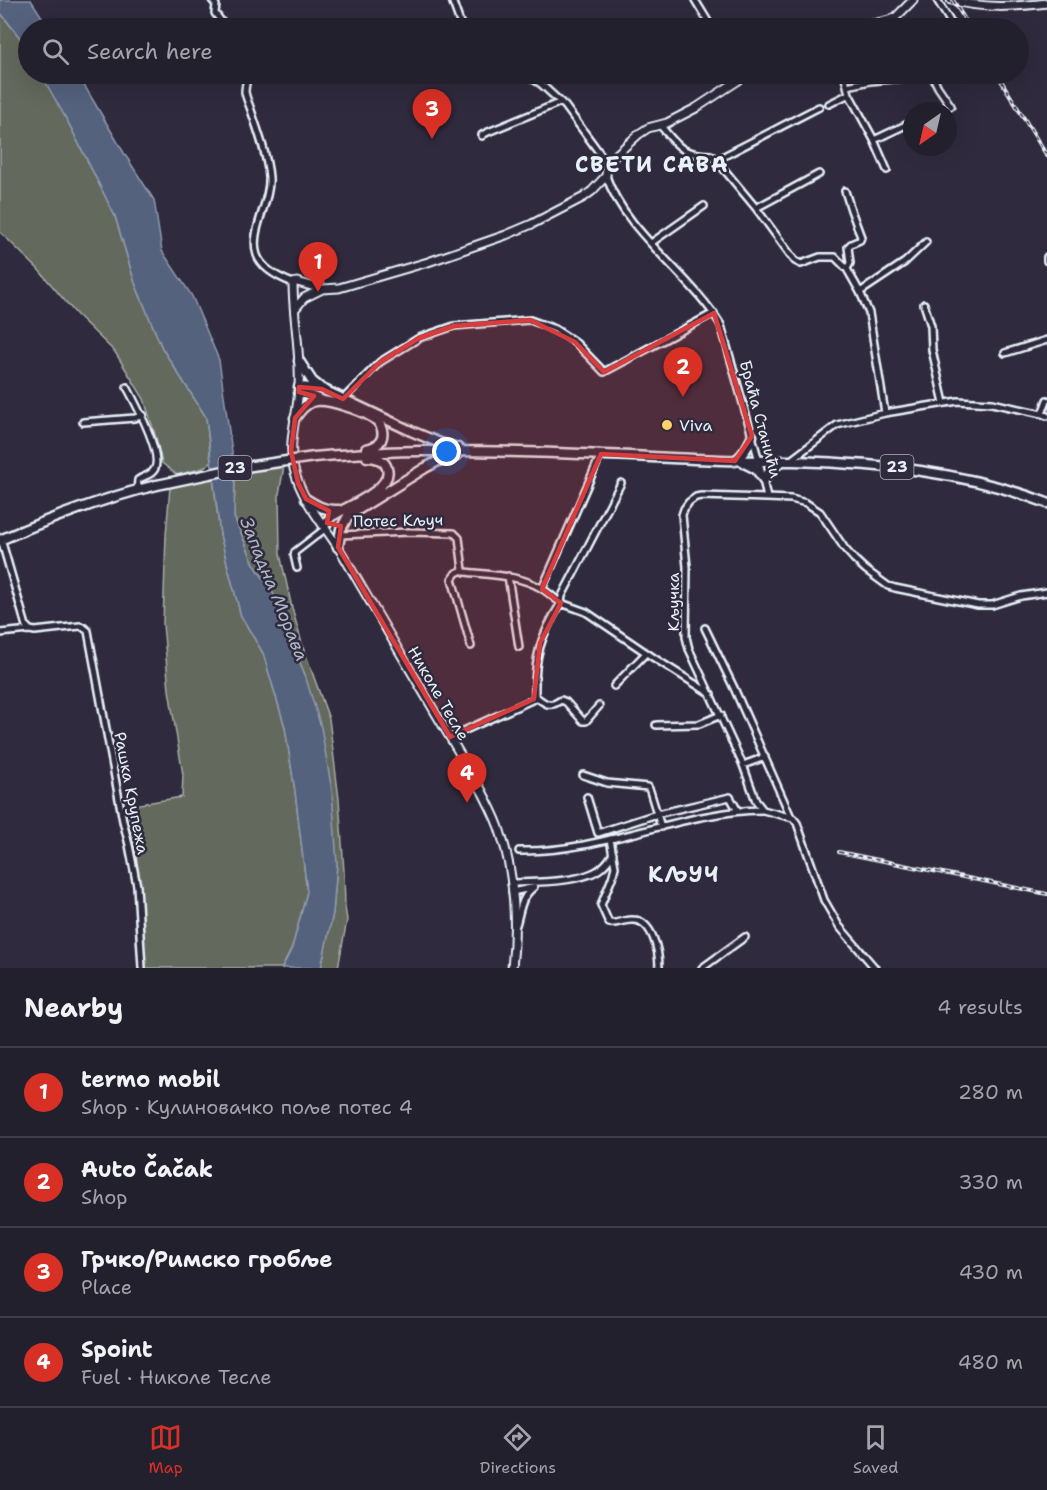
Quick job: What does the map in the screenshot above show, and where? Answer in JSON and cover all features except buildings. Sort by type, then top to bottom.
[{"type":"main road","points":[[299,361],[312,381],[322,389],[411,431],[464,451]]},
{"type":"main road","points":[[299,390],[322,389]]},
{"type":"main road","points":[[299,390],[323,402]]},
{"type":"main road","points":[[295,418],[311,402],[318,401],[335,404],[373,418],[381,426],[383,435],[378,444],[355,454]]},
{"type":"main road","points":[[752,436],[749,446],[735,461],[756,469],[764,480],[771,469],[785,461]]},
{"type":"main road","name":"23","points":[[1,539],[60,515],[137,490],[226,470],[314,456],[422,451],[601,454],[894,467],[979,481],[1047,503]]},
{"type":"main road","points":[[325,526],[332,516],[345,513],[446,457],[464,451]]},
{"type":"main road","points":[[338,547],[345,513],[378,489],[387,476],[387,468],[380,460],[355,454]]},
{"type":"main road","points":[[306,500],[328,510],[345,513]]},
{"type":"street","points":[[212,0],[216,5],[214,12],[218,18]]},
{"type":"street","points":[[452,0],[458,18]]},
{"type":"street","points":[[695,0],[706,18]]},
{"type":"street","points":[[893,18],[900,14],[913,0]]},
{"type":"street","points":[[937,0],[948,18]]},
{"type":"street","points":[[951,0],[972,5],[999,7],[1047,3]]},
{"type":"street","points":[[246,84],[245,92],[263,149],[269,178],[257,234],[258,256],[263,264],[278,276],[293,283],[322,289],[350,285],[506,236],[592,191],[606,176],[607,163],[572,113],[541,84]]},
{"type":"street","points":[[607,163],[639,134],[676,119],[730,84]]},
{"type":"street","points":[[856,84],[847,86],[849,94],[887,170]]},
{"type":"street","points":[[937,84],[948,102]]},
{"type":"street","points":[[829,105],[849,94]]},
{"type":"street","points":[[482,136],[561,102]]},
{"type":"street","points":[[717,161],[819,107]]},
{"type":"street","points":[[660,125],[681,149],[694,154],[711,155],[717,161],[797,263],[832,256],[847,269],[861,292],[869,314],[885,413]]},
{"type":"street","points":[[874,140],[903,126]]},
{"type":"street","points":[[756,208],[819,174]]},
{"type":"street","name":"Браћа Станићи","points":[[606,176],[609,186],[641,233],[692,286],[721,325],[767,498],[791,499],[813,506],[820,512],[854,559],[880,580],[895,588],[978,605],[992,605],[1021,596],[1047,592]]},
{"type":"street","points":[[845,191],[861,237],[848,247],[850,263],[847,269]]},
{"type":"street","points":[[651,243],[704,206]]},
{"type":"street","points":[[861,292],[894,270],[926,242]]},
{"type":"street","name":"Николе Тесле","points":[[293,283],[299,390],[291,451],[298,483],[306,500],[338,547],[482,791],[496,819],[507,854],[512,892],[514,928],[512,968]]},
{"type":"street","points":[[295,309],[304,298],[322,289]]},
{"type":"street","points":[[924,304],[944,403]]},
{"type":"street","points":[[343,399],[380,362],[419,338],[454,326],[530,320],[555,328],[575,342],[604,372],[714,313]]},
{"type":"street","points":[[1005,353],[1047,340]]},
{"type":"street","points":[[127,387],[143,415],[157,463],[153,471],[138,480],[137,490]]},
{"type":"street","points":[[1045,415],[1047,400]]},
{"type":"street","name":"Браћа Станићи","points":[[785,461],[837,425],[885,413],[966,401],[992,403],[1045,415]]},
{"type":"street","points":[[83,422],[135,418],[143,415]]},
{"type":"street","points":[[542,589],[601,454]]},
{"type":"street","points":[[599,706],[586,721],[583,721],[566,702],[561,700],[548,705],[536,696],[534,674],[540,642],[621,483]]},
{"type":"street","name":"Кључка","points":[[763,810],[756,801],[721,715],[689,649],[686,637],[687,567],[682,518],[684,509],[693,499],[701,496],[767,498]]},
{"type":"street","points":[[297,568],[295,552],[325,526]]},
{"type":"street","name":"Потес Кључ","points":[[340,535],[454,532],[459,538],[463,570]]},
{"type":"street","points":[[1,539],[26,626],[30,630]]},
{"type":"street","points":[[471,646],[452,579],[456,573],[463,570],[508,576],[542,589],[561,603],[586,612],[711,694]]},
{"type":"street","points":[[508,576],[519,647]]},
{"type":"street","name":"Рашка Крупежа","points":[[30,630],[83,627],[87,631],[136,886],[142,968]]},
{"type":"street","name":"Кључка","points":[[705,628],[791,817],[797,823],[824,900],[839,926],[875,968]]},
{"type":"street","points":[[0,633],[30,630]]},
{"type":"street","points":[[614,686],[646,653]]},
{"type":"street","points":[[450,737],[534,699],[536,696]]},
{"type":"street","points":[[656,725],[699,724],[721,715]]},
{"type":"street","points":[[743,765],[765,756]]},
{"type":"street","points":[[583,775],[607,783],[648,787],[661,827]]},
{"type":"street","points":[[587,797],[600,841]]},
{"type":"street","points":[[598,833],[657,814],[730,797],[738,811]]},
{"type":"street","points":[[519,851],[556,850],[738,811],[763,810],[791,817]]},
{"type":"street","points":[[610,839],[615,861],[614,872],[601,902],[602,908],[607,921],[613,924],[634,920],[648,928],[657,949],[659,968]]},
{"type":"street","points":[[511,883],[544,882],[589,875],[604,867],[612,853]]},
{"type":"street","points":[[604,867],[614,872]]},
{"type":"street","points":[[514,928],[528,892],[544,882]]},
{"type":"street","points":[[512,892],[534,887]]},
{"type":"street","points":[[702,968],[746,937]]},
{"type":"highlighted area","points":[[714,313],[752,436],[735,461],[601,454],[542,589],[561,603],[540,643],[534,699],[450,737],[338,547],[341,526],[327,523],[329,511],[306,499],[298,483],[291,451],[295,418],[314,396],[299,392],[299,387],[322,389],[343,399],[380,362],[419,338],[454,326],[530,320],[575,342],[604,372]]},
{"type":"green space","points":[[0,12],[18,35],[18,84],[47,84],[115,216],[135,283],[162,348],[206,417],[211,462],[203,468],[177,475],[162,463],[144,399],[115,352],[76,314],[38,269],[0,232]]},
{"type":"green space","points":[[284,466],[279,494],[280,554],[303,647],[329,719],[339,799],[347,920],[338,968],[321,968],[333,913],[337,864],[305,675],[276,598],[254,564],[234,517],[235,473]]},
{"type":"green space","points":[[213,478],[220,534],[241,616],[263,653],[285,727],[307,892],[292,948],[282,968],[142,968],[137,886],[139,873],[127,806],[182,797],[183,775],[169,690],[163,624],[170,487]]},
{"type":"water","points":[[0,0],[31,0],[43,18],[18,18],[18,35],[0,12]]},
{"type":"water","points":[[47,84],[84,84],[154,200],[162,251],[192,296],[219,360],[235,473],[234,517],[254,564],[276,598],[283,622],[305,675],[321,727],[332,791],[337,864],[333,913],[321,968],[282,968],[292,948],[307,892],[295,791],[285,727],[263,653],[241,616],[220,534],[206,417],[162,348],[135,283],[115,216]]},
{"type":"railway","points":[[953,0],[964,18]]},
{"type":"railway","points":[[1003,84],[1047,156]]},
{"type":"railway","points":[[839,852],[1047,894]]},
{"type":"place","name":"Грчко/Римско гробље","points":[[432,139]]},
{"type":"place","name":"termo mobil","points":[[318,292]]},
{"type":"place","name":"Auto Čačak","points":[[683,397]]},
{"type":"place","name":"Viva","points":[[667,425]]},
{"type":"place","name":"Spoint","points":[[467,803]]},
{"type":"district","name":"СВЕТИ САВА","points":[[652,164]]},
{"type":"district","name":"КЉУЧ","points":[[684,874]]},
{"type":"water label","name":"Западна Морава","points":[[274,589]]}]
